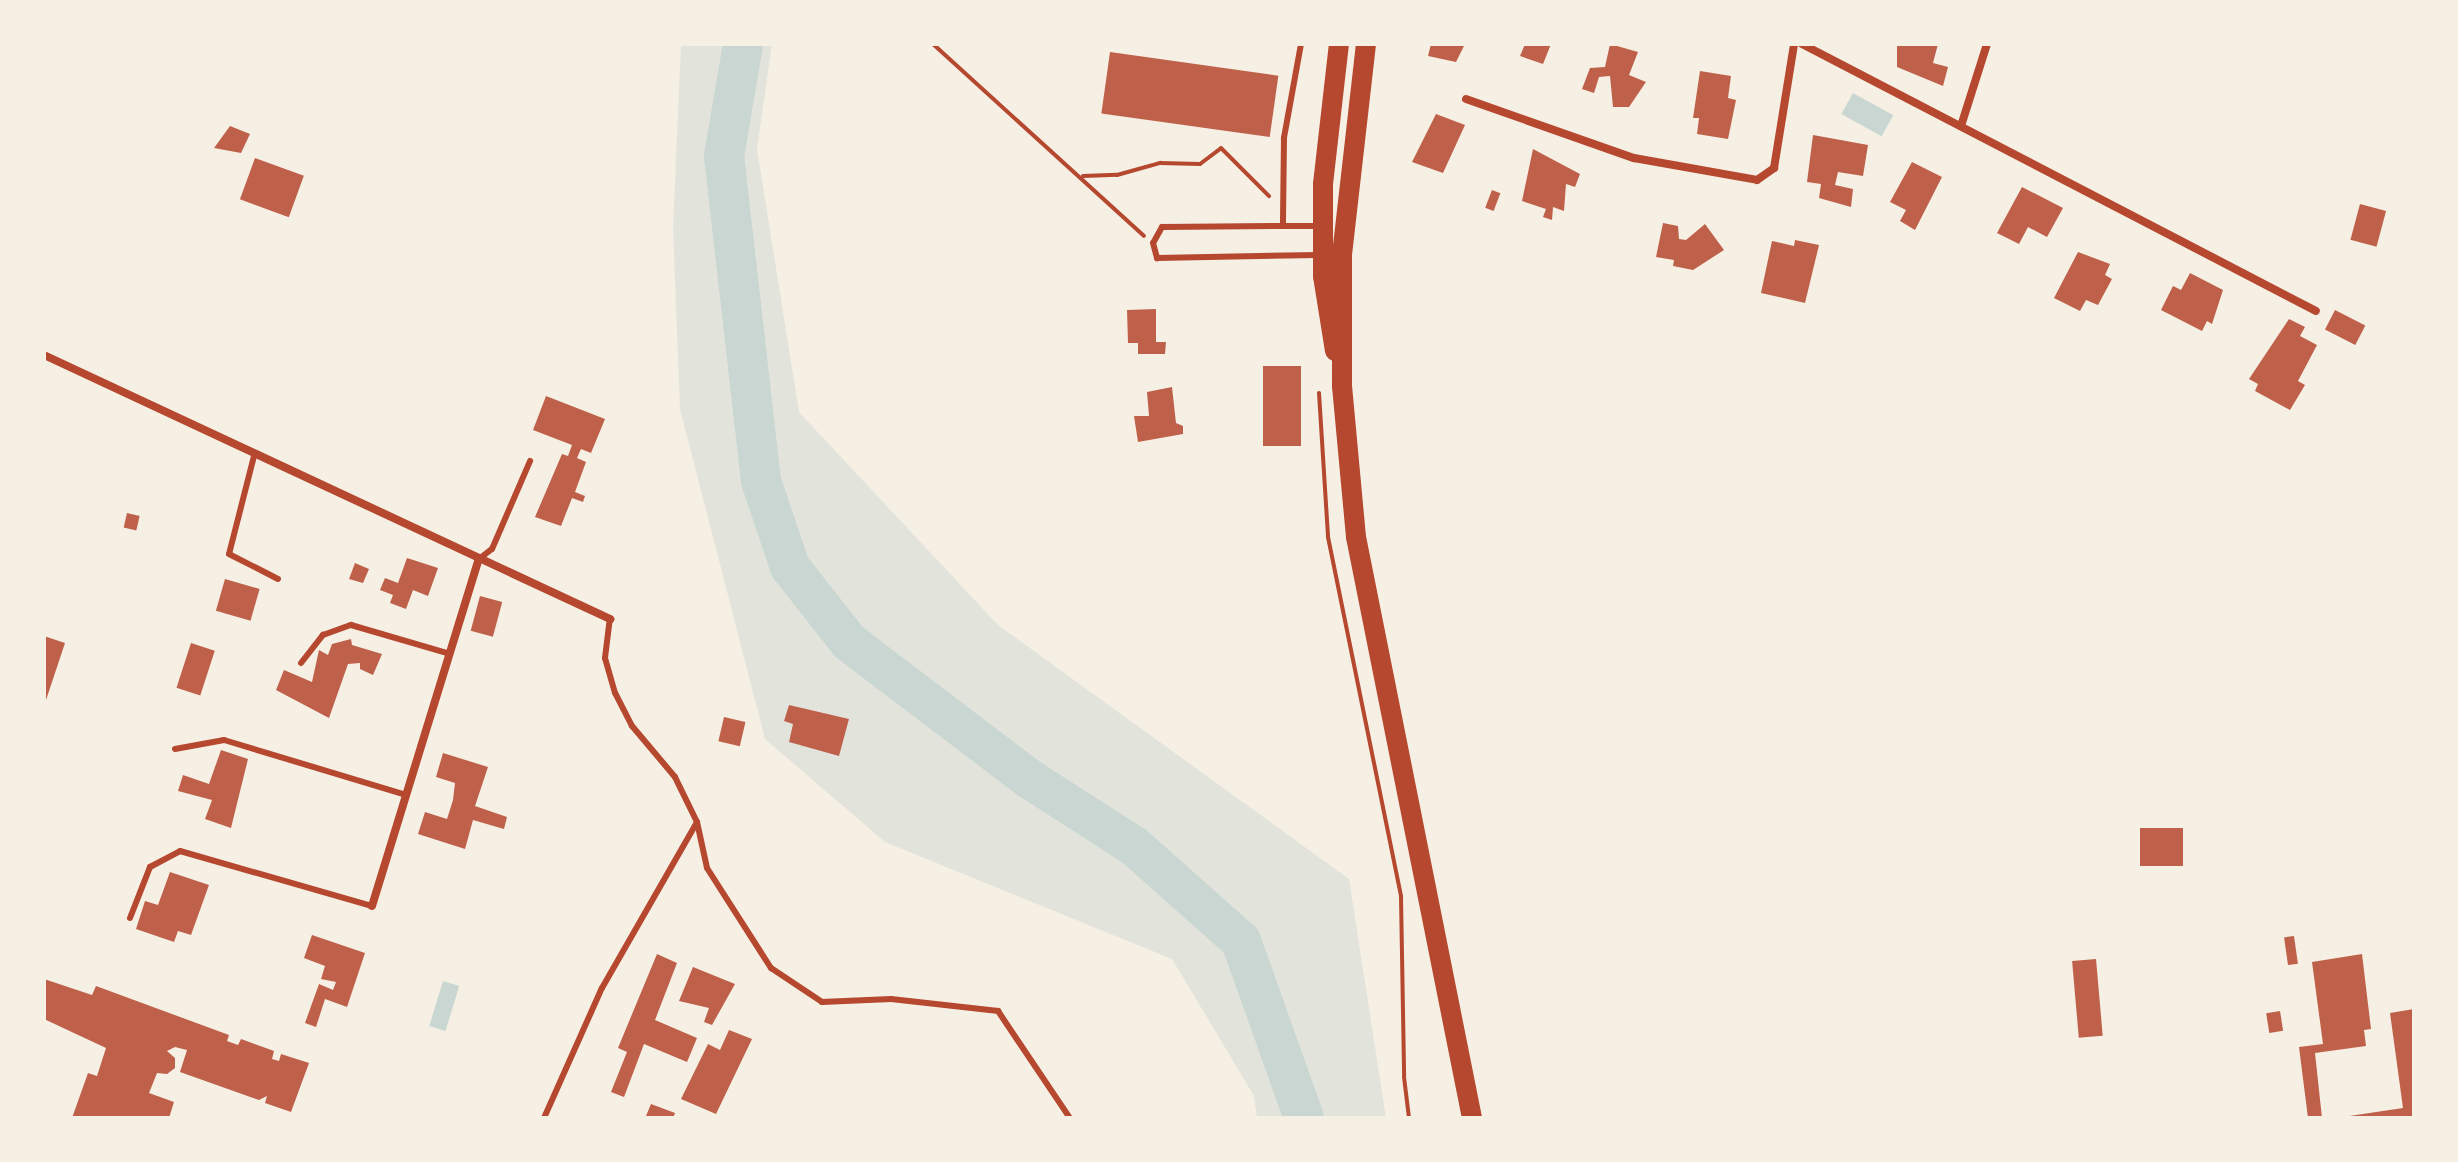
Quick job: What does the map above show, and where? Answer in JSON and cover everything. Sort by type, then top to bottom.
[{"type":"main road","points":[[1339,44],[1326,141],[1323,226],[1333,255],[1356,537],[1472,1118]]},
{"type":"main road","points":[[1333,255],[1344,227],[1366,44]]},
{"type":"street","points":[[1466,99],[1634,158],[1757,180],[1774,168],[1794,44]]},
{"type":"street","points":[[1802,44],[2316,311]]},
{"type":"street","points":[[1961,126],[1987,44]]},
{"type":"street","points":[[44,355],[254,456],[610,619]]},
{"type":"street","points":[[372,906],[479,559]]},
{"type":"lane","points":[[1283,226],[1284,138],[1301,44]]},
{"type":"lane","points":[[1333,255],[1157,258],[1153,243],[1162,227],[1344,227]]},
{"type":"lane","points":[[254,456],[229,554],[278,579]]},
{"type":"lane","points":[[479,559],[492,549],[530,461]]},
{"type":"lane","points":[[610,619],[605,658],[615,693],[632,726],[675,777],[697,822],[707,868],[771,968],[822,1002],[891,999],[998,1011],[1070,1118]]},
{"type":"lane","points":[[301,663],[323,635],[351,625],[450,654]]},
{"type":"lane","points":[[175,749],[224,740],[406,795]]},
{"type":"lane","points":[[544,1118],[602,988],[697,822]]},
{"type":"lane","points":[[130,918],[150,867],[180,851],[372,906]]},
{"type":"path","points":[[933,44],[1083,176],[1153,243]]},
{"type":"path","points":[[1083,176],[1117,175],[1160,163],[1200,164],[1221,148],[1274,201],[1285,192]]},
{"type":"path","points":[[1319,377],[1328,537],[1401,897],[1404,1077],[1409,1118]]},
{"type":"shaded area","points":[[681,44],[772,44],[757,149],[799,412],[998,625],[1349,879],[1386,1118],[1257,1118],[1254,1096],[1172,959],[885,842],[765,739],[680,409],[673,228]]},
{"type":"shaded area","points":[[1853,93],[1893,115],[1882,136],[1841,114]]},
{"type":"shaded area","points":[[443,981],[459,986],[446,1031],[429,1026]]},
{"type":"building","points":[[1431,44],[1465,44],[1456,62],[1428,56]]},
{"type":"building","points":[[1525,44],[1551,44],[1543,64],[1520,56]]},
{"type":"building","points":[[1610,44],[1638,52],[1629,75],[1646,82],[1629,107],[1613,107],[1610,76],[1599,77],[1594,93],[1582,89],[1590,68],[1605,67]]},
{"type":"building","points":[[1897,44],[1938,44],[1933,63],[1948,67],[1943,86],[1897,67]]},
{"type":"building","points":[[1110,52],[1278,76],[1270,137],[1101,113]]},
{"type":"building","points":[[1700,71],[1731,76],[1728,98],[1736,100],[1728,139],[1697,134],[1699,118],[1693,118]]},
{"type":"building","points":[[1436,114],[1465,125],[1443,173],[1412,162]]},
{"type":"building","points":[[230,126],[250,134],[241,153],[214,148]]},
{"type":"building","points":[[1813,135],[1868,145],[1863,176],[1838,172],[1835,185],[1853,189],[1851,207],[1819,198],[1821,184],[1807,182]]},
{"type":"building","points":[[1533,149],[1580,174],[1575,187],[1566,184],[1564,211],[1553,207],[1552,220],[1543,217],[1546,209],[1522,201]]},
{"type":"building","points":[[255,158],[304,176],[289,217],[240,199]]},
{"type":"building","points":[[1912,162],[1942,177],[1915,230],[1900,221],[1906,210],[1890,202]]},
{"type":"building","points":[[2022,187],[2063,208],[2047,237],[2028,227],[2019,244],[1997,233]]},
{"type":"building","points":[[1492,190],[1500,193],[1494,211],[1485,208]]},
{"type":"building","points":[[2360,204],[2386,211],[2377,247],[2350,240]]},
{"type":"building","points":[[1663,223],[1678,226],[1679,239],[1686,240],[1705,224],[1724,250],[1693,270],[1673,266],[1674,260],[1656,257]]},
{"type":"building","points":[[1795,240],[1819,245],[1805,303],[1761,293],[1772,241],[1794,246]]},
{"type":"building","points":[[2078,252],[2110,264],[2105,275],[2112,279],[2098,305],[2086,300],[2080,311],[2054,298]]},
{"type":"building","points":[[2190,273],[2223,290],[2212,324],[2207,321],[2202,331],[2161,310],[2173,286],[2181,290]]},
{"type":"building","points":[[1156,309],[1156,342],[1166,342],[1165,354],[1138,354],[1138,343],[1128,343],[1127,310]]},
{"type":"building","points":[[2335,310],[2365,325],[2355,345],[2325,330]]},
{"type":"building","points":[[2289,319],[2305,327],[2300,336],[2317,345],[2298,381],[2305,385],[2290,410],[2255,391],[2258,384],[2249,379]]},
{"type":"building","points":[[1263,366],[1301,366],[1301,446],[1263,446]]},
{"type":"building","points":[[1172,387],[1176,423],[1183,426],[1183,434],[1138,442],[1134,416],[1149,416],[1147,392]]},
{"type":"building","points":[[546,396],[605,419],[591,453],[581,449],[577,458],[586,462],[575,492],[585,496],[583,502],[572,498],[561,526],[535,517],[562,454],[568,456],[572,445],[533,430]]},
{"type":"building","points":[[127,513],[140,516],[136,531],[124,528]]},
{"type":"building","points":[[407,558],[438,568],[428,596],[413,590],[406,609],[390,603],[393,595],[380,590],[385,578],[398,583]]},
{"type":"building","points":[[355,563],[369,569],[363,583],[349,579]]},
{"type":"building","points":[[225,579],[260,589],[251,621],[216,611]]},
{"type":"building","points":[[480,596],[502,602],[493,637],[471,631]]},
{"type":"building","points":[[44,636],[65,643],[45,703],[44,703]]},
{"type":"building","points":[[351,639],[352,645],[382,654],[373,675],[360,669],[360,663],[348,664],[329,718],[276,690],[284,670],[312,682],[319,650],[328,655],[332,644]]},
{"type":"building","points":[[191,643],[215,651],[200,695],[176,688]]},
{"type":"building","points":[[789,705],[849,719],[839,756],[789,742],[793,724],[784,721]]},
{"type":"building","points":[[724,717],[745,722],[740,746],[718,741]]},
{"type":"building","points":[[221,750],[248,759],[231,828],[205,819],[212,800],[178,791],[183,775],[209,784]]},
{"type":"building","points":[[443,753],[488,767],[475,806],[507,817],[504,829],[473,820],[465,849],[418,834],[425,812],[447,819],[453,800],[455,783],[436,777]]},
{"type":"building","points":[[2140,828],[2183,828],[2183,866],[2140,866]]},
{"type":"building","points":[[170,872],[209,885],[191,935],[178,931],[174,942],[136,929],[145,901],[158,905]]},
{"type":"building","points":[[312,935],[365,953],[347,1007],[325,999],[316,1027],[305,1023],[319,984],[333,990],[336,982],[321,979],[325,966],[304,958]]},
{"type":"building","points":[[2294,936],[2298,964],[2288,965],[2284,937]]},
{"type":"building","points":[[657,954],[677,963],[655,1020],[697,1038],[687,1062],[644,1044],[624,1097],[611,1092],[627,1052],[618,1048]]},
{"type":"building","points":[[2362,954],[2371,1029],[2364,1030],[2366,1046],[2315,1053],[2322,1118],[2308,1118],[2299,1047],[2323,1044],[2312,962]]},
{"type":"building","points":[[2096,959],[2103,1036],[2079,1038],[2072,961]]},
{"type":"building","points":[[693,967],[735,984],[712,1025],[704,1022],[709,1008],[679,1001]]},
{"type":"building","points":[[44,979],[92,995],[96,986],[229,1035],[227,1041],[238,1045],[241,1039],[274,1051],[272,1059],[279,1061],[281,1054],[309,1063],[291,1112],[265,1103],[267,1096],[259,1100],[180,1072],[187,1050],[175,1047],[167,1051],[175,1058],[175,1068],[167,1074],[157,1073],[149,1093],[174,1102],[169,1118],[72,1118],[88,1073],[97,1076],[106,1048],[44,1019]]},
{"type":"building","points":[[2414,1009],[2414,1118],[2336,1118],[2403,1108],[2390,1013]]},
{"type":"building","points":[[2280,1011],[2283,1031],[2269,1033],[2266,1013]]},
{"type":"building","points":[[729,1030],[752,1039],[716,1114],[681,1099],[708,1044],[720,1050]]},
{"type":"building","points":[[651,1104],[675,1113],[673,1118],[646,1116]]},
{"type":"waterway","points":[[743,44],[724,156],[761,481],[790,567],[849,642],[1028,778],[1134,846],[1241,941],[1304,1118]]}]
